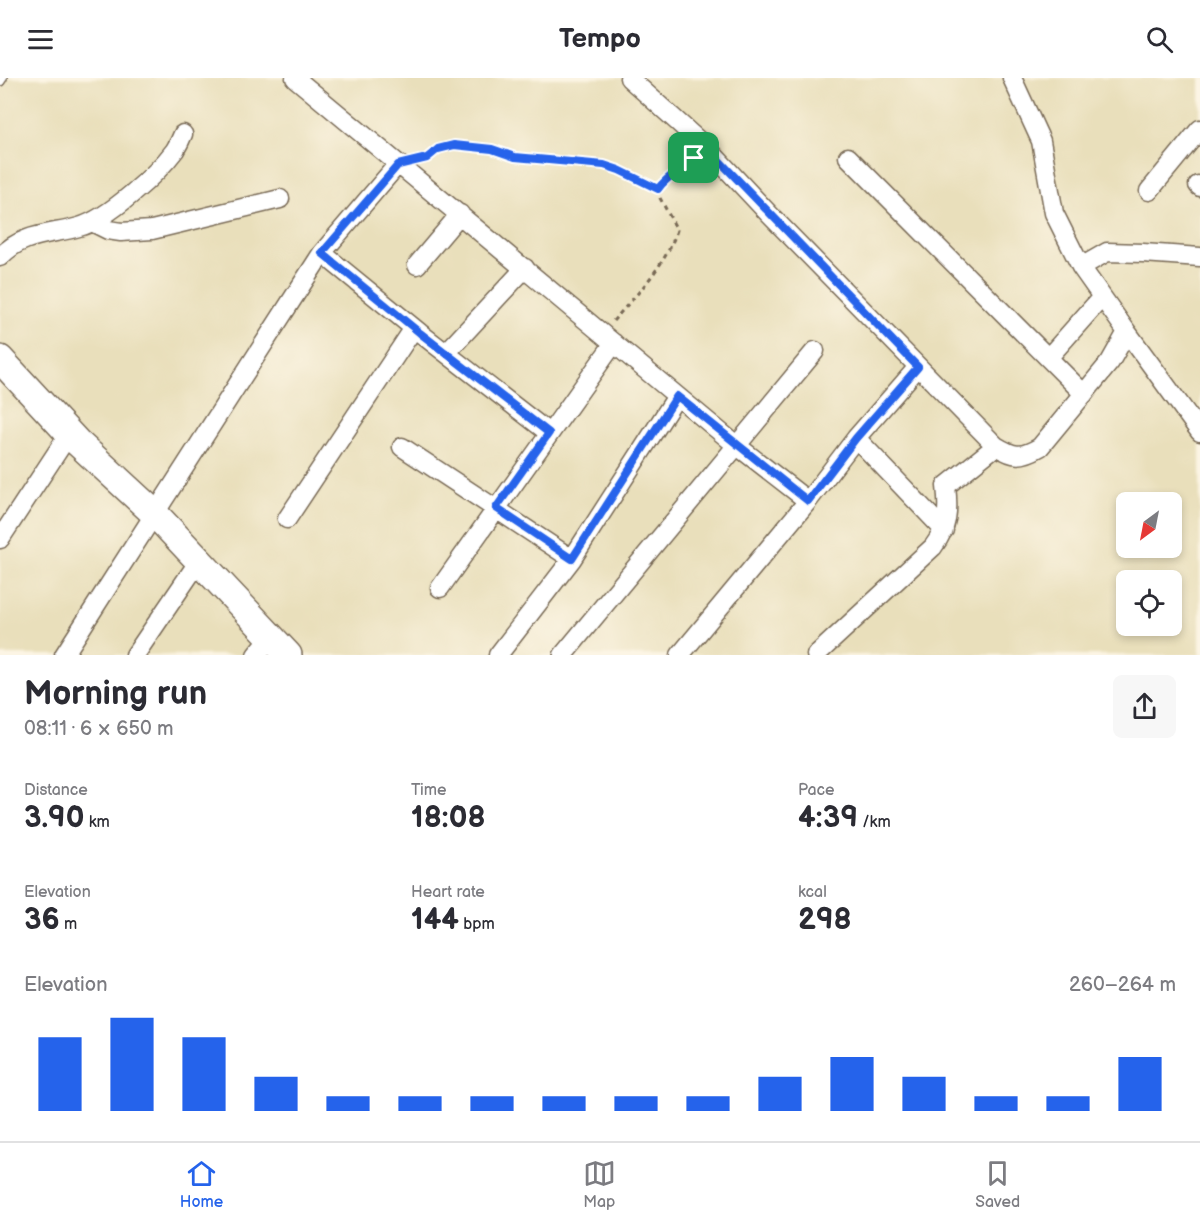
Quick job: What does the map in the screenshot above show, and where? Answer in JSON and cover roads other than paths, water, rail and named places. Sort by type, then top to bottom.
[{"type":"street","points":[[295,78],[736,445],[808,501]]},
{"type":"street","points":[[629,78],[709,150],[918,367],[996,446],[1009,454],[1026,455],[1040,447],[1110,362],[1127,332]]},
{"type":"street","points":[[1012,78],[1041,141],[1054,213],[1081,267],[1200,432]]},
{"type":"street","points":[[1149,190],[1200,129]]},
{"type":"street","points":[[0,257],[17,242],[29,236],[80,227],[108,213],[153,175],[176,149],[183,134]]},
{"type":"street","points":[[848,157],[1084,394]]},
{"type":"street","points":[[64,655],[322,253],[398,165]]},
{"type":"street","points":[[92,222],[108,230],[121,232],[152,230],[280,200]]},
{"type":"street","points":[[417,266],[460,214]]},
{"type":"street","points":[[1081,267],[1107,252],[1200,257]]},
{"type":"street","points":[[322,253],[549,433]]},
{"type":"street","points":[[446,353],[525,268]]},
{"type":"street","points":[[1048,358],[1102,297]]},
{"type":"street","points":[[287,519],[414,328]]},
{"type":"street","points":[[440,588],[549,433],[608,338]]},
{"type":"street","points":[[563,655],[815,351]]},
{"type":"street","points":[[0,360],[69,434],[154,514],[199,561],[272,649]]},
{"type":"street","points":[[680,655],[808,501],[856,438],[918,367]]},
{"type":"street","points":[[498,655],[572,559],[677,396]]},
{"type":"street","points":[[0,539],[69,434]]},
{"type":"street","points":[[856,438],[944,530]]},
{"type":"street","points":[[816,655],[933,547],[944,530],[949,509],[946,486],[996,446]]},
{"type":"street","points":[[402,447],[572,559]]},
{"type":"street","points":[[135,655],[199,561]]}]
